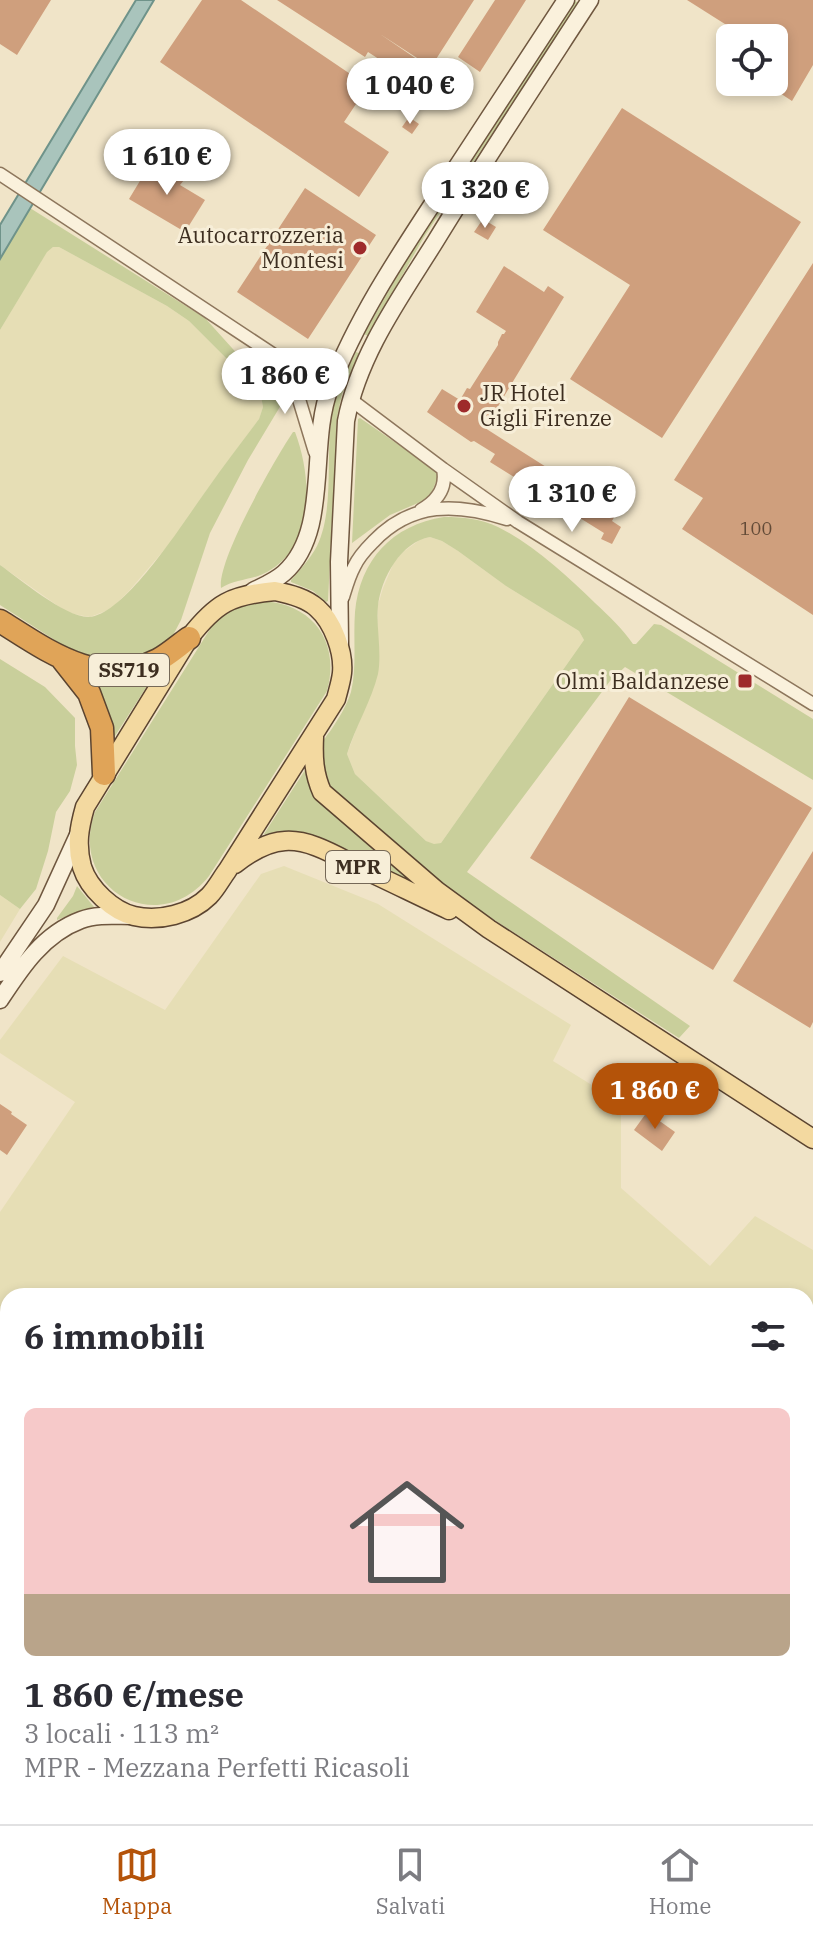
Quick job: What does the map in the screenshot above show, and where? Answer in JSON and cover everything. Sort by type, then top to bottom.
[{"type":"highway","name":"SS719","points":[[0,621],[63,660],[102,671],[132,670],[158,660],[189,638]]},
{"type":"highway","name":"SS719","points":[[63,660],[89,693],[102,728],[104,774]]},
{"type":"main road","points":[[0,973],[46,905],[78,835],[85,807],[189,638],[205,617],[226,601],[249,593],[285,572],[305,545],[314,511],[322,414],[333,381],[373,298],[566,0]]},
{"type":"main road","points":[[0,1000],[34,953],[60,931],[82,920],[103,915],[161,917],[186,912],[209,897],[336,699],[342,673],[338,608],[344,443],[350,399],[378,334],[590,0]]},
{"type":"main road","points":[[249,593],[275,591],[298,596],[317,608],[330,624],[340,650]]},
{"type":"main road","name":"MPR","points":[[314,734],[315,777],[322,792],[437,891],[489,929],[813,1139]]},
{"type":"main road","points":[[78,835],[83,869],[93,889],[108,903],[134,916]]},
{"type":"main road","name":"MPR","points":[[227,871],[263,846],[283,841],[302,842],[489,929]]},
{"type":"street","points":[[4,176],[283,361],[333,381]]},
{"type":"street","points":[[283,361],[305,418],[317,461]]},
{"type":"street","points":[[350,399],[518,522],[813,704]]},
{"type":"street","points":[[418,512],[439,495],[445,477],[443,469]]},
{"type":"street","points":[[338,608],[354,565],[368,547],[404,517],[442,508],[460,508],[484,511],[518,522]]},
{"type":"shaded area","points":[[59,247],[189,321],[228,360],[259,385],[263,407],[259,419],[176,536],[111,609],[90,617],[68,613],[0,565],[0,330],[47,251]]},
{"type":"shaded area","points":[[430,537],[458,551],[506,586],[579,631],[584,640],[441,843],[434,845],[355,774],[347,754],[378,671],[378,605],[383,588],[394,562],[403,552],[421,539]]},
{"type":"shaded area","points":[[284,866],[378,904],[571,1025],[553,1061],[621,1103],[621,1188],[710,1266],[755,1216],[813,1250],[813,1288],[0,1288],[0,1212],[75,1102],[0,1053],[0,1040],[63,956],[165,1010],[261,874]]},
{"type":"shaded area","points":[[0,895],[20,909],[0,942]]},
{"type":"green space","points":[[575,1],[578,3],[424,237],[368,336],[364,334],[415,245]]},
{"type":"green space","points":[[30,208],[205,318],[241,358],[282,388],[284,400],[210,533],[181,620],[171,639],[157,651],[137,658],[104,662],[75,653],[0,605],[0,565],[43,597],[79,616],[89,617],[104,612],[120,600],[154,563],[259,419],[263,407],[259,385],[228,360],[189,321],[59,247],[47,252],[0,330],[0,259]]},
{"type":"green space","points":[[356,352],[359,353],[342,394],[337,417],[326,602],[291,580],[317,546],[322,532],[328,501],[332,413],[340,386]]},
{"type":"green space","points":[[358,419],[425,463],[438,476],[431,495],[425,500],[390,515],[352,543]]},
{"type":"green space","points":[[293,432],[301,450],[307,489],[302,528],[283,560],[267,572],[221,588],[222,574],[237,533]]},
{"type":"green space","points":[[458,517],[498,527],[561,571],[610,617],[633,644],[654,624],[661,625],[813,719],[813,780],[625,667],[610,681],[467,872],[690,1026],[679,1038],[452,893],[336,797],[326,784],[321,746],[351,692],[355,612],[364,576],[382,548],[394,537],[425,521]],"holes":[[[430,537],[442,541],[506,586],[579,631],[584,640],[441,843],[434,844],[426,841],[355,774],[347,754],[378,674],[378,606],[383,584],[394,563],[410,546]]]},
{"type":"green space","points":[[257,601],[293,608],[318,627],[330,655],[327,691],[209,876],[189,895],[166,904],[144,904],[123,897],[106,883],[94,863],[90,839],[95,812],[212,626],[233,610]]},
{"type":"green space","points":[[0,659],[45,687],[75,718],[77,765],[70,791],[56,812],[36,889],[20,909],[0,895]]},
{"type":"green space","points":[[158,669],[113,739],[86,674]]},
{"type":"green space","points":[[307,767],[437,896],[264,834]]},
{"type":"green space","points":[[77,886],[94,907],[57,920],[73,896]]},
{"type":"water","points":[[136,0],[154,0],[0,259],[0,225]]},
{"type":"building","points":[[0,0],[51,0],[17,55],[0,44]]},
{"type":"building","points":[[202,0],[241,0],[368,86],[344,122],[389,152],[359,197],[160,62]]},
{"type":"building","points":[[277,0],[474,0],[431,67],[380,34],[427,66],[416,83],[368,52],[365,57]]},
{"type":"building","points":[[495,0],[526,0],[480,72],[458,57]]},
{"type":"building","points":[[687,0],[813,0],[813,65],[792,101],[784,96],[788,96],[788,24],[725,24]]},
{"type":"building","points":[[622,108],[801,222],[662,438],[570,379],[630,285],[543,230]]},
{"type":"building","points":[[409,117],[419,124],[412,134],[402,127]]},
{"type":"building","points":[[152,161],[184,180],[180,185],[205,200],[185,232],[129,199]]},
{"type":"building","points":[[305,188],[376,235],[308,339],[237,292]]},
{"type":"building","points":[[483,219],[496,227],[488,240],[474,232]]},
{"type":"building","points":[[813,263],[813,615],[682,529],[703,498],[674,480]]},
{"type":"building","name":"JR Hotel Gigli Firenze","points":[[504,266],[544,292],[548,286],[564,297],[485,428],[617,512],[612,521],[621,527],[612,544],[601,539],[604,533],[490,462],[495,454],[471,442],[427,412],[442,389],[460,400],[506,331],[476,312]]},
{"type":"building","points":[[629,697],[812,808],[713,970],[530,858]]},
{"type":"building","points":[[813,851],[813,1022],[810,1028],[733,981]]},
{"type":"building","points":[[0,1104],[27,1125],[7,1155],[0,1150]]},
{"type":"building","points":[[647,1112],[675,1132],[662,1151],[634,1130]]},
{"type":"place","name":"Autocarrozzeria Montesi","points":[[360,248]]},
{"type":"place","name":"JR Hotel Gigli Firenze","points":[[464,406]]},
{"type":"place","name":"Olmi Baldanzese","points":[[745,681]]}]
